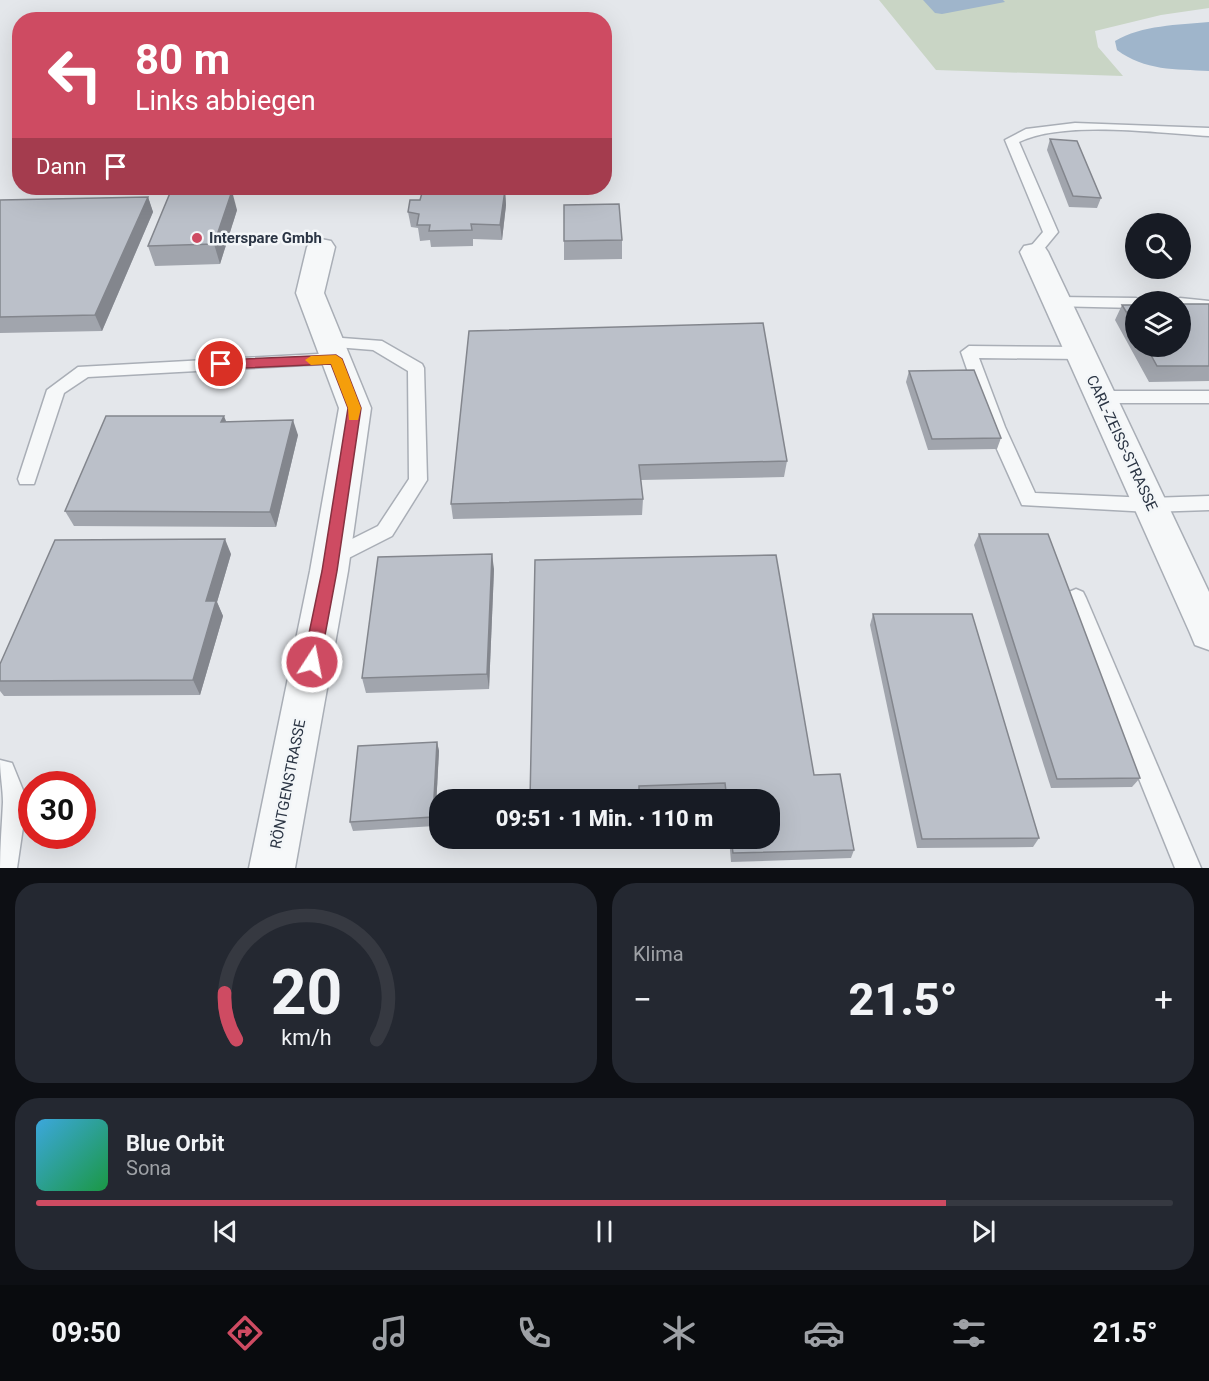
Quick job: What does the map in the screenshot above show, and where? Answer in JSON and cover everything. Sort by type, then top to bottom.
[{"type":"street","name":"RÖNTGENSTRASSE","points":[[272,868],[331,559],[355,408],[310,294],[321,247]]},
{"type":"street","name":"CARL-ZEISS-STRASSE","points":[[1034,252],[1209,633]]},
{"type":"lane","points":[[1034,252],[1051,232],[1012,140],[1019,134],[1047,128],[1209,132]]},
{"type":"lane","points":[[1057,302],[1125,303]]},
{"type":"lane","points":[[1191,304],[1209,306]]},
{"type":"lane","points":[[27,478],[56,390],[84,371],[333,351],[376,345],[416,368],[418,480],[385,531],[331,559]]},
{"type":"lane","points":[[1080,353],[969,352],[996,427],[1029,500],[1150,505],[1209,503]]},
{"type":"lane","points":[[1100,397],[1209,397]]},
{"type":"lane","points":[[1076,598],[1188,868]]},
{"type":"lane","points":[[0,771],[4,771],[15,800],[4,868]]},
{"type":"green space","points":[[879,0],[1209,0],[1209,8],[1161,15],[1095,31],[1098,47],[1123,76],[936,70]]},
{"type":"water","points":[[923,0],[1003,0],[1005,2],[942,14],[935,13]]},
{"type":"water","points":[[1209,22],[1209,71],[1161,68],[1138,62],[1117,50],[1115,41],[1137,32]]},
{"type":"building","points":[[1050,139],[1077,141],[1101,198],[1073,196]]},
{"type":"building","points":[[169,195],[231,195],[214,244],[148,246]]},
{"type":"building","points":[[421,195],[504,195],[500,225],[471,224],[472,230],[429,231],[430,225],[417,225],[419,214],[408,212],[410,200],[420,200]]},
{"type":"building","points":[[148,197],[95,315],[0,317],[0,200]]},
{"type":"building","points":[[619,204],[622,240],[564,241],[564,205]]},
{"type":"building","points":[[1191,304],[1209,304],[1209,366],[1157,366],[1152,357],[1191,357]]},
{"type":"building","points":[[763,323],[787,461],[639,465],[643,499],[451,504],[469,331]]},
{"type":"building","points":[[974,370],[1001,438],[932,439],[909,371]]},
{"type":"building","points":[[106,416],[224,416],[221,422],[293,420],[270,512],[65,511]]},
{"type":"building","points":[[979,534],[1048,534],[1140,778],[1057,779]]},
{"type":"building","points":[[225,539],[206,601],[216,601],[193,680],[0,681],[0,664],[55,540]]},
{"type":"building","points":[[492,554],[487,674],[362,678],[378,557]]},
{"type":"building","points":[[776,555],[814,775],[840,774],[854,850],[733,853],[732,849],[780,849],[780,789],[726,789],[725,783],[639,786],[639,789],[530,789],[535,560]]},
{"type":"building","points":[[873,614],[972,614],[1039,838],[922,839]]},
{"type":"building","points":[[437,742],[434,789],[429,789],[429,817],[350,822],[358,746]]},
{"type":"slow traffic","points":[[311,360],[336,359],[355,408],[354,416]]},
{"type":"place","name":"Interspare Gmbh","points":[[197,238]]},
{"type":"route","points":[[221,364],[336,359],[355,408],[312,662]]}]
